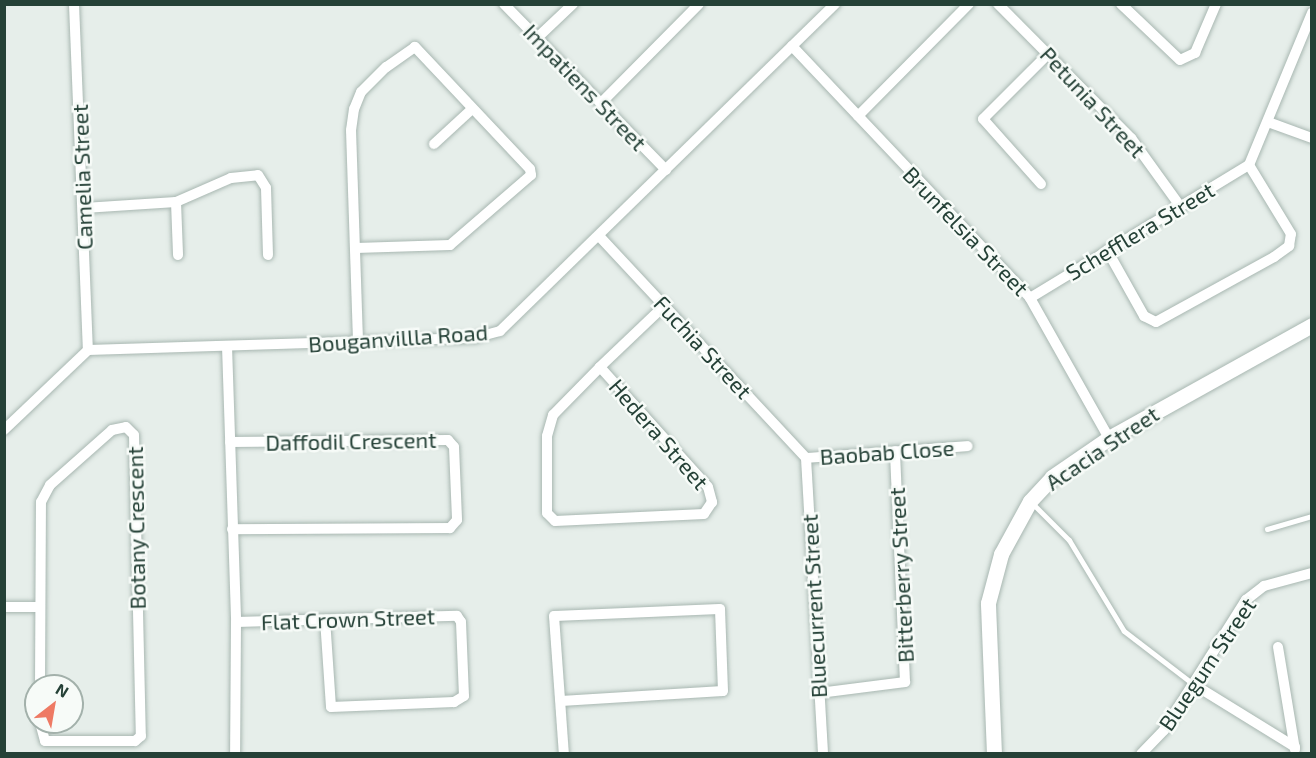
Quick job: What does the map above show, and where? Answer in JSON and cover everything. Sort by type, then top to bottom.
[{"type":"street","name":"Camelia Street","points":[[75,4],[88,350]]},
{"type":"street","name":"Impatiens Street","points":[[504,4],[666,170]]},
{"type":"street","points":[[537,38],[573,4]]},
{"type":"street","points":[[601,103],[699,4]]},
{"type":"street","name":"Bouganvillla Road","points":[[88,350],[474,338],[500,331],[600,237],[835,4]]},
{"type":"street","points":[[858,116],[969,4]]},
{"type":"street","name":"Petunia Street","points":[[998,4],[1141,150],[1180,206]]},
{"type":"street","points":[[1121,4],[1180,60],[1195,53],[1216,4]]},
{"type":"street","points":[[1107,250],[1144,316],[1156,322],[1274,257],[1289,246],[1291,234],[1249,165],[1311,13]]},
{"type":"street","points":[[356,248],[450,245],[531,173],[411,46],[366,87],[354,109],[356,248],[358,342]]},
{"type":"street","name":"Brunfelsia Street","points":[[792,46],[1030,298],[1109,438]]},
{"type":"street","points":[[1041,184],[983,119],[1048,54]]},
{"type":"street","points":[[434,144],[472,109]]},
{"type":"street","points":[[1268,122],[1311,138]]},
{"type":"street","name":"Schefflera Street","points":[[1030,298],[1249,165]]},
{"type":"street","points":[[84,208],[176,202],[231,178],[258,175],[266,188],[268,255]]},
{"type":"street","points":[[176,202],[178,255]]},
{"type":"street","name":"Fuchia Street","points":[[600,237],[806,458]]},
{"type":"street","points":[[600,367],[665,305]]},
{"type":"street","name":"Acacia Street","points":[[994,753],[988,603],[1001,554],[1030,501],[1052,477],[1109,438],[1311,325]]},
{"type":"street","points":[[227,346],[236,622],[235,753]]},
{"type":"street","points":[[4,430],[88,350]]},
{"type":"street","name":"Hedera Street","points":[[600,367],[708,488],[712,502],[704,514],[691,518],[549,519],[550,421],[600,367]]},
{"type":"street","name":"Botany Crescent","points":[[40,674],[43,496],[112,430],[126,427],[134,435],[141,736],[135,741],[46,741],[40,737],[40,734]]},
{"type":"street","name":"Daffodil Crescent","points":[[230,442],[448,440],[454,447],[457,520],[450,528],[232,529]]},
{"type":"street","name":"Baobab Close","points":[[806,458],[968,446]]},
{"type":"street","name":"Bitterberry Street","points":[[819,693],[905,682],[895,452]]},
{"type":"street","name":"Bluecurrent Street","points":[[806,458],[823,753]]},
{"type":"street","name":"Bluegum Street","points":[[1141,753],[1164,730],[1254,592],[1311,573]]},
{"type":"street","points":[[561,701],[723,692],[720,611],[711,606],[559,614],[552,620],[564,753]]},
{"type":"street","points":[[4,607],[40,607]]},
{"type":"street","name":"Flat Crown Street","points":[[236,622],[325,620],[459,617],[465,691],[460,701],[339,709],[328,702],[325,620]]},
{"type":"street","points":[[1278,647],[1295,750]]},
{"type":"street","points":[[1193,684],[1295,750]]},
{"type":"lane","points":[[1030,501],[1069,540],[1124,631],[1193,684]]},
{"type":"lane","points":[[1267,529],[1311,516]]}]
